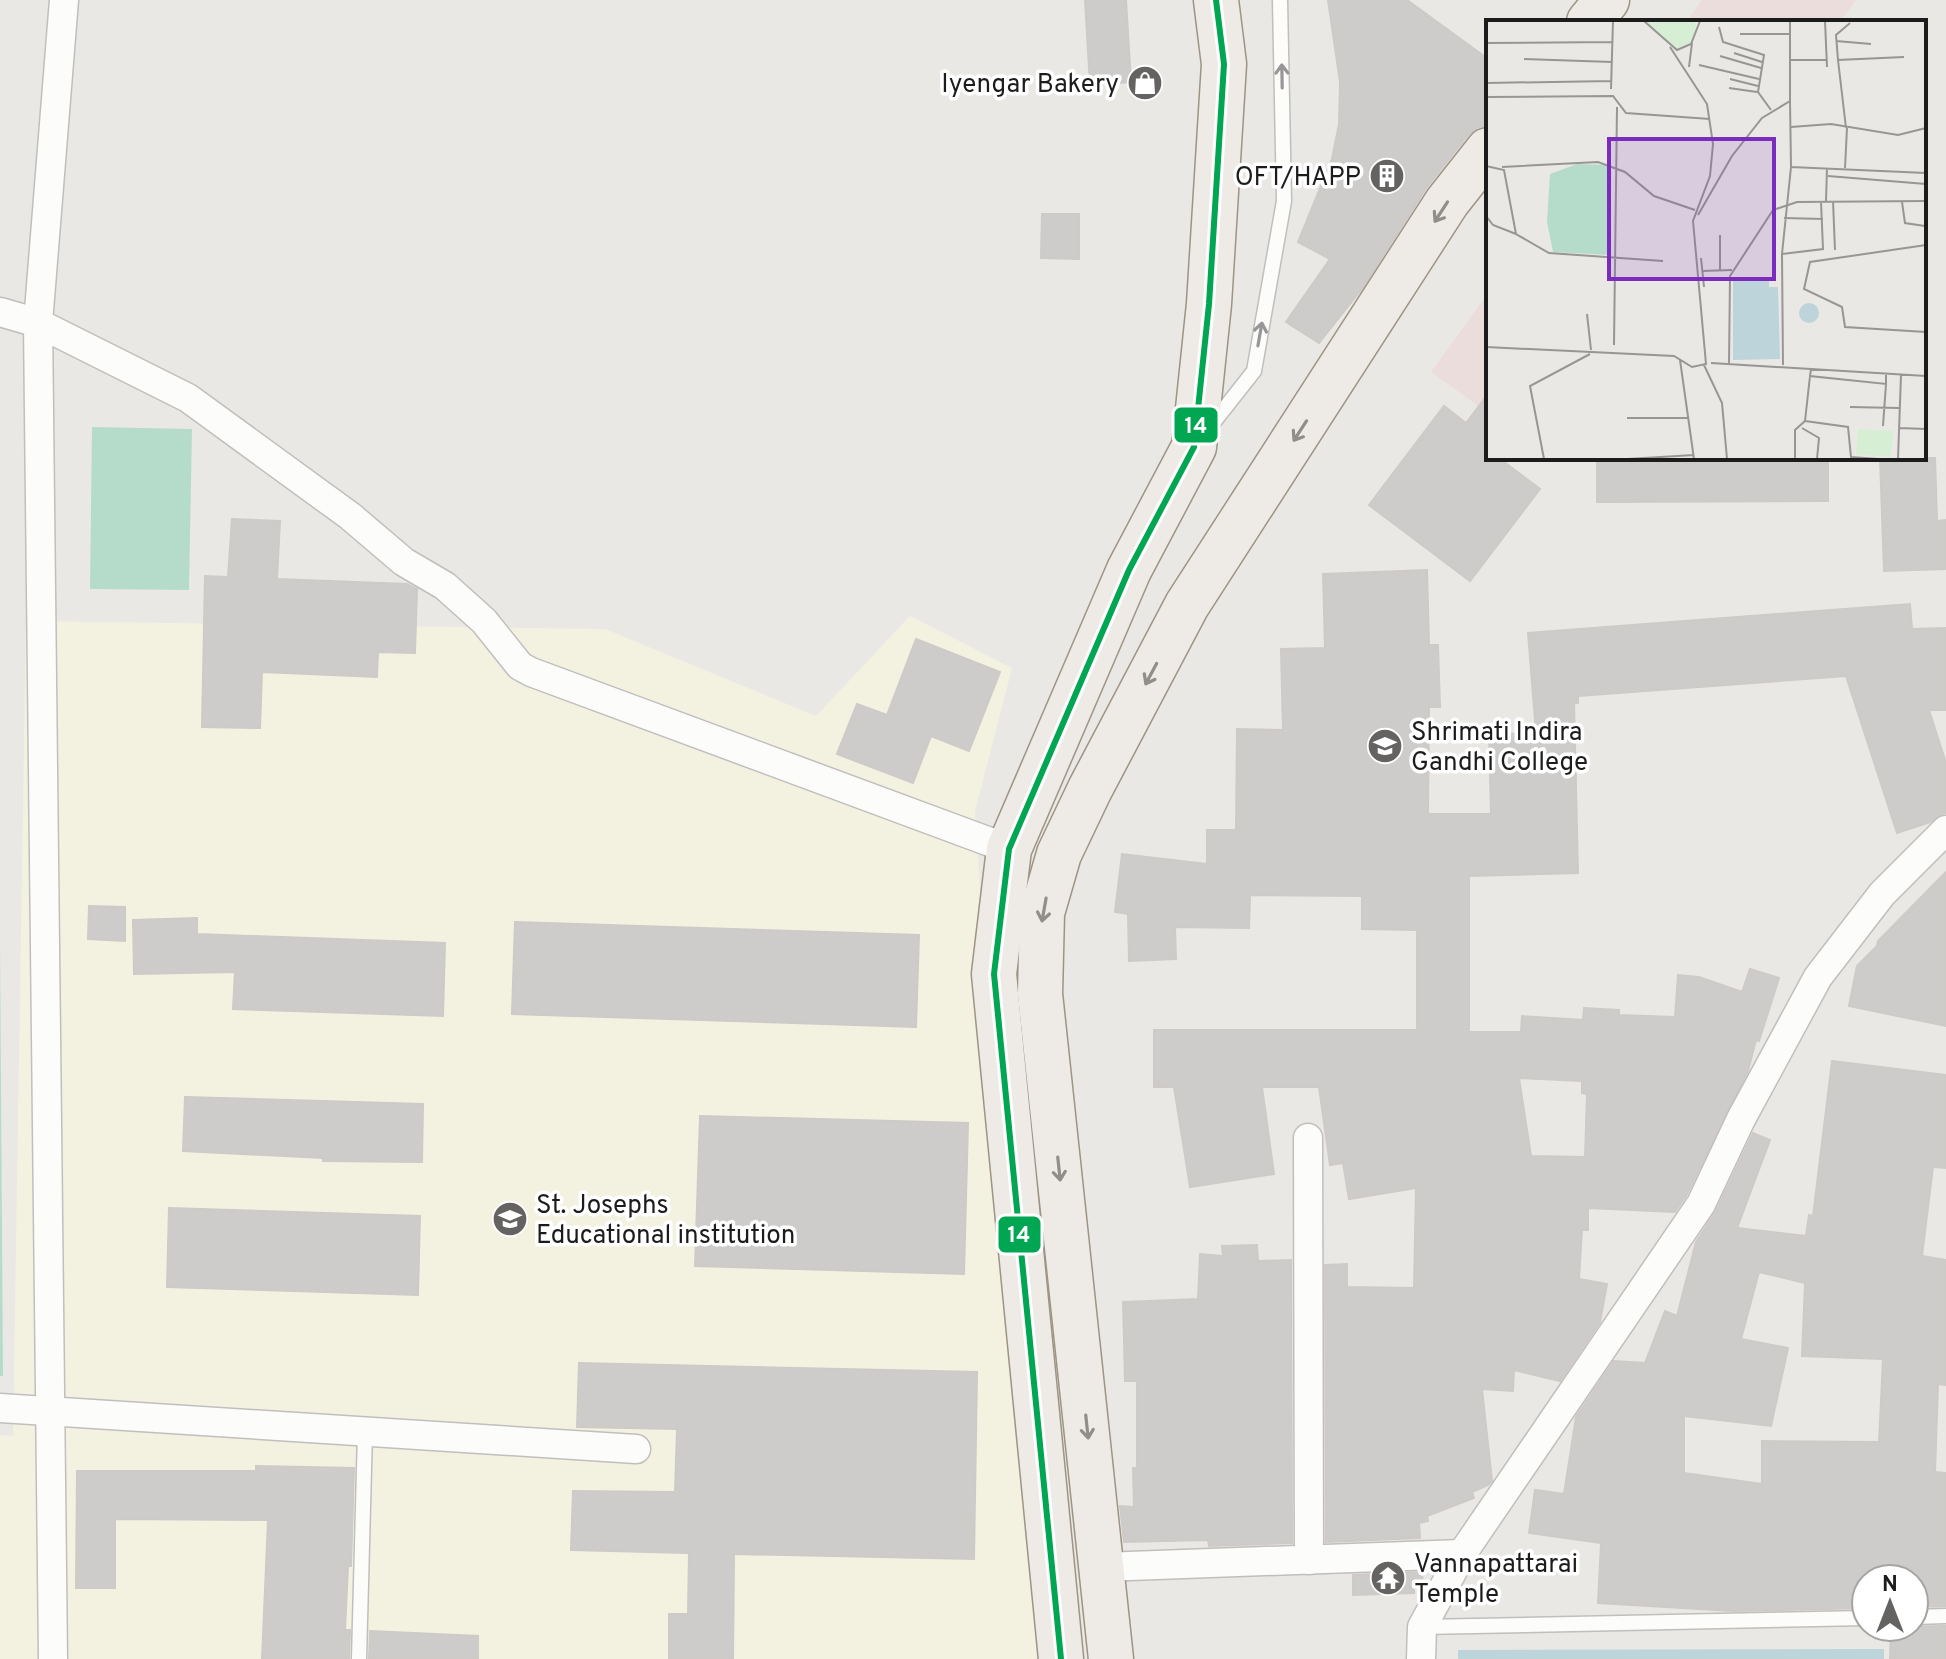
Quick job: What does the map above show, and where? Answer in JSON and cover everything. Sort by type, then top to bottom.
[{"type":"main road","points":[[1061,1659],[994,974],[1009,849],[1129,570],[1194,447],[1209,304],[1224,64],[1216,0]]},
{"type":"main road","points":[[1591,20],[1607,0]]},
{"type":"main road","points":[[1111,1659],[1040,994],[1042,913],[1059,854],[1187,605],[1447,202],[1486,153]]},
{"type":"main road","points":[[1129,570],[1187,605]]},
{"type":"street","points":[[53,1659],[38,323],[64,0]]},
{"type":"street","points":[[0,312],[38,323],[188,398],[350,516],[404,562],[445,586],[484,621],[520,666],[531,672],[1009,849]]},
{"type":"street","points":[[1421,1659],[1422,1627],[1462,1554],[1701,1204],[1741,1119],[1818,977],[1882,894],[1946,830]]},
{"type":"street","points":[[1308,1138],[1309,1560]]},
{"type":"street","points":[[0,1408],[636,1449]]},
{"type":"street","points":[[1102,1567],[1462,1554]]},
{"type":"lane","points":[[1194,447],[1254,371],[1284,201],[1280,0]]},
{"type":"lane","points":[[359,1659],[365,1431]]},
{"type":"lane","points":[[1422,1627],[1850,1618]]},
{"type":"shaded area","points":[[1702,0],[1856,0],[1841,20],[1687,20]]},
{"type":"shaded area","points":[[1486,296],[1486,412],[1431,372]]},
{"type":"shaded area","name":"St. Josephs Educational institution","points":[[910,616],[1012,668],[975,811],[1037,1659],[0,1659],[0,1435],[13,1436],[26,621],[605,629],[816,716]]},
{"type":"green space","points":[[92,427],[192,429],[189,590],[90,589]]},
{"type":"green space","points":[[0,937],[3,1376],[0,1376]]},
{"type":"water","points":[[1884,1649],[1884,1659],[1458,1659],[1458,1650]]},
{"type":"building","points":[[1085,0],[1126,0],[1131,82],[1090,85]]},
{"type":"building","name":"OFT/HAPP","points":[[1328,0],[1407,0],[1486,58],[1486,125],[1468,135],[1427,187],[1361,290],[1319,343],[1286,322],[1330,259],[1298,242],[1332,159],[1339,124],[1340,82]]},
{"type":"building","points":[[1042,214],[1079,214],[1079,259],[1041,258]]},
{"type":"building","points":[[1486,397],[1486,460],[1502,460],[1540,489],[1470,581],[1369,505],[1444,406],[1466,423]]},
{"type":"building","points":[[1935,458],[1937,521],[1946,520],[1946,569],[1884,571],[1880,460]]},
{"type":"building","points":[[1597,460],[1828,460],[1828,501],[1597,502]]},
{"type":"building","points":[[232,519],[280,521],[277,579],[407,584],[417,589],[415,653],[378,652],[377,677],[262,672],[260,728],[202,727],[205,576],[228,577]]},
{"type":"building","points":[[1427,570],[1429,645],[1438,645],[1440,707],[1429,707],[1428,814],[1491,814],[1489,734],[1536,733],[1528,633],[1910,604],[1912,629],[1946,628],[1946,710],[1929,710],[1946,763],[1946,813],[1930,822],[1897,833],[1846,676],[1578,696],[1578,703],[1574,703],[1578,873],[1469,876],[1469,1032],[1521,1032],[1522,1016],[1583,1020],[1584,1008],[1619,1010],[1619,1015],[1675,1017],[1678,975],[1699,977],[1742,992],[1750,969],[1779,978],[1748,1071],[1686,1196],[1675,1212],[1588,1208],[1588,1230],[1582,1230],[1579,1279],[1607,1284],[1600,1322],[1560,1381],[1514,1370],[1513,1391],[1482,1389],[1492,1481],[1472,1492],[1474,1498],[1427,1516],[1428,1521],[1419,1523],[1420,1538],[1326,1542],[1325,1265],[1347,1264],[1347,1287],[1414,1288],[1416,1188],[1349,1199],[1343,1163],[1330,1165],[1319,1087],[1262,1087],[1274,1174],[1190,1187],[1174,1087],[1154,1087],[1154,1030],[1417,1030],[1417,930],[1362,929],[1362,896],[1250,895],[1249,928],[1175,927],[1176,959],[1129,961],[1128,914],[1115,912],[1122,854],[1207,864],[1207,830],[1236,830],[1237,729],[1283,730],[1281,649],[1325,648],[1323,574]],"holes":[[[1519,1078],[1582,1081],[1582,1093],[1587,1094],[1585,1157],[1531,1156]]]},
{"type":"building","points":[[916,639],[1000,672],[969,751],[931,736],[913,783],[837,754],[857,704],[887,715]]},
{"type":"building","points":[[1946,872],[1946,1026],[1849,1006],[1857,966]]},
{"type":"building","points":[[89,906],[125,907],[125,941],[88,939]]},
{"type":"building","points":[[197,918],[197,934],[445,943],[443,1016],[233,1009],[235,972],[134,974],[133,920]]},
{"type":"building","points":[[515,922],[919,935],[916,1027],[512,1014]]},
{"type":"building","points":[[1832,1061],[1946,1075],[1946,1168],[1933,1167],[1922,1256],[1946,1260],[1946,1385],[1938,1384],[1935,1472],[1946,1473],[1946,1606],[1930,1606],[1930,1563],[1850,1563],[1850,1608],[1733,1611],[1598,1603],[1601,1543],[1529,1533],[1535,1490],[1564,1494],[1576,1417],[1614,1361],[1645,1363],[1665,1311],[1677,1316],[1696,1242],[1716,1211],[1753,1133],[1770,1140],[1737,1228],[1806,1236],[1809,1215],[1813,1216]],"holes":[[[1759,1272],[1805,1283],[1802,1356],[1883,1359],[1879,1442],[1762,1441],[1762,1484],[1684,1473],[1684,1416],[1771,1426],[1788,1348],[1741,1339]]]},
{"type":"building","points":[[185,1097],[423,1104],[422,1162],[323,1161],[323,1158],[183,1151]]},
{"type":"building","points":[[700,1116],[968,1123],[964,1274],[695,1266]]},
{"type":"building","points":[[169,1208],[420,1216],[418,1295],[167,1287]]},
{"type":"building","points":[[1257,1245],[1258,1261],[1291,1260],[1292,1543],[1209,1546],[1208,1540],[1124,1542],[1120,1506],[1134,1507],[1137,1381],[1125,1381],[1123,1302],[1198,1299],[1200,1254],[1223,1256],[1222,1246]]},
{"type":"building","points":[[579,1363],[977,1372],[974,1559],[734,1554],[733,1659],[669,1659],[669,1614],[688,1614],[689,1553],[571,1550],[573,1491],[675,1492],[677,1429],[577,1427]]},
{"type":"building","points":[[256,1466],[354,1468],[351,1566],[348,1566],[345,1630],[350,1630],[349,1659],[262,1659],[268,1520],[115,1519],[115,1588],[76,1588],[77,1471],[256,1471]]},
{"type":"building","name":"Vannapattarai Temple","points":[[1422,1572],[1423,1588],[1414,1588],[1414,1593],[1353,1595],[1353,1575]]},
{"type":"building","points":[[1930,1626],[1946,1626],[1946,1659],[1890,1659],[1890,1643],[1930,1643]]},
{"type":"building","points":[[370,1631],[478,1636],[478,1659],[369,1659]]},
{"type":"transit line","name":"14","points":[[1061,1659],[994,974],[1009,849],[1129,570],[1194,447],[1209,304],[1224,64],[1216,0]]},
{"type":"place","name":"Iyengar Bakery","points":[[1145,83]]},
{"type":"place","name":"OFT/HAPP","points":[[1387,176]]},
{"type":"place","name":"Shrimati Indira Gandhi College","points":[[1385,746]]},
{"type":"place","name":"St. Josephs Educational institution","points":[[510,1219]]},
{"type":"place","name":"Vannapattarai Temple","points":[[1388,1578]]}]
